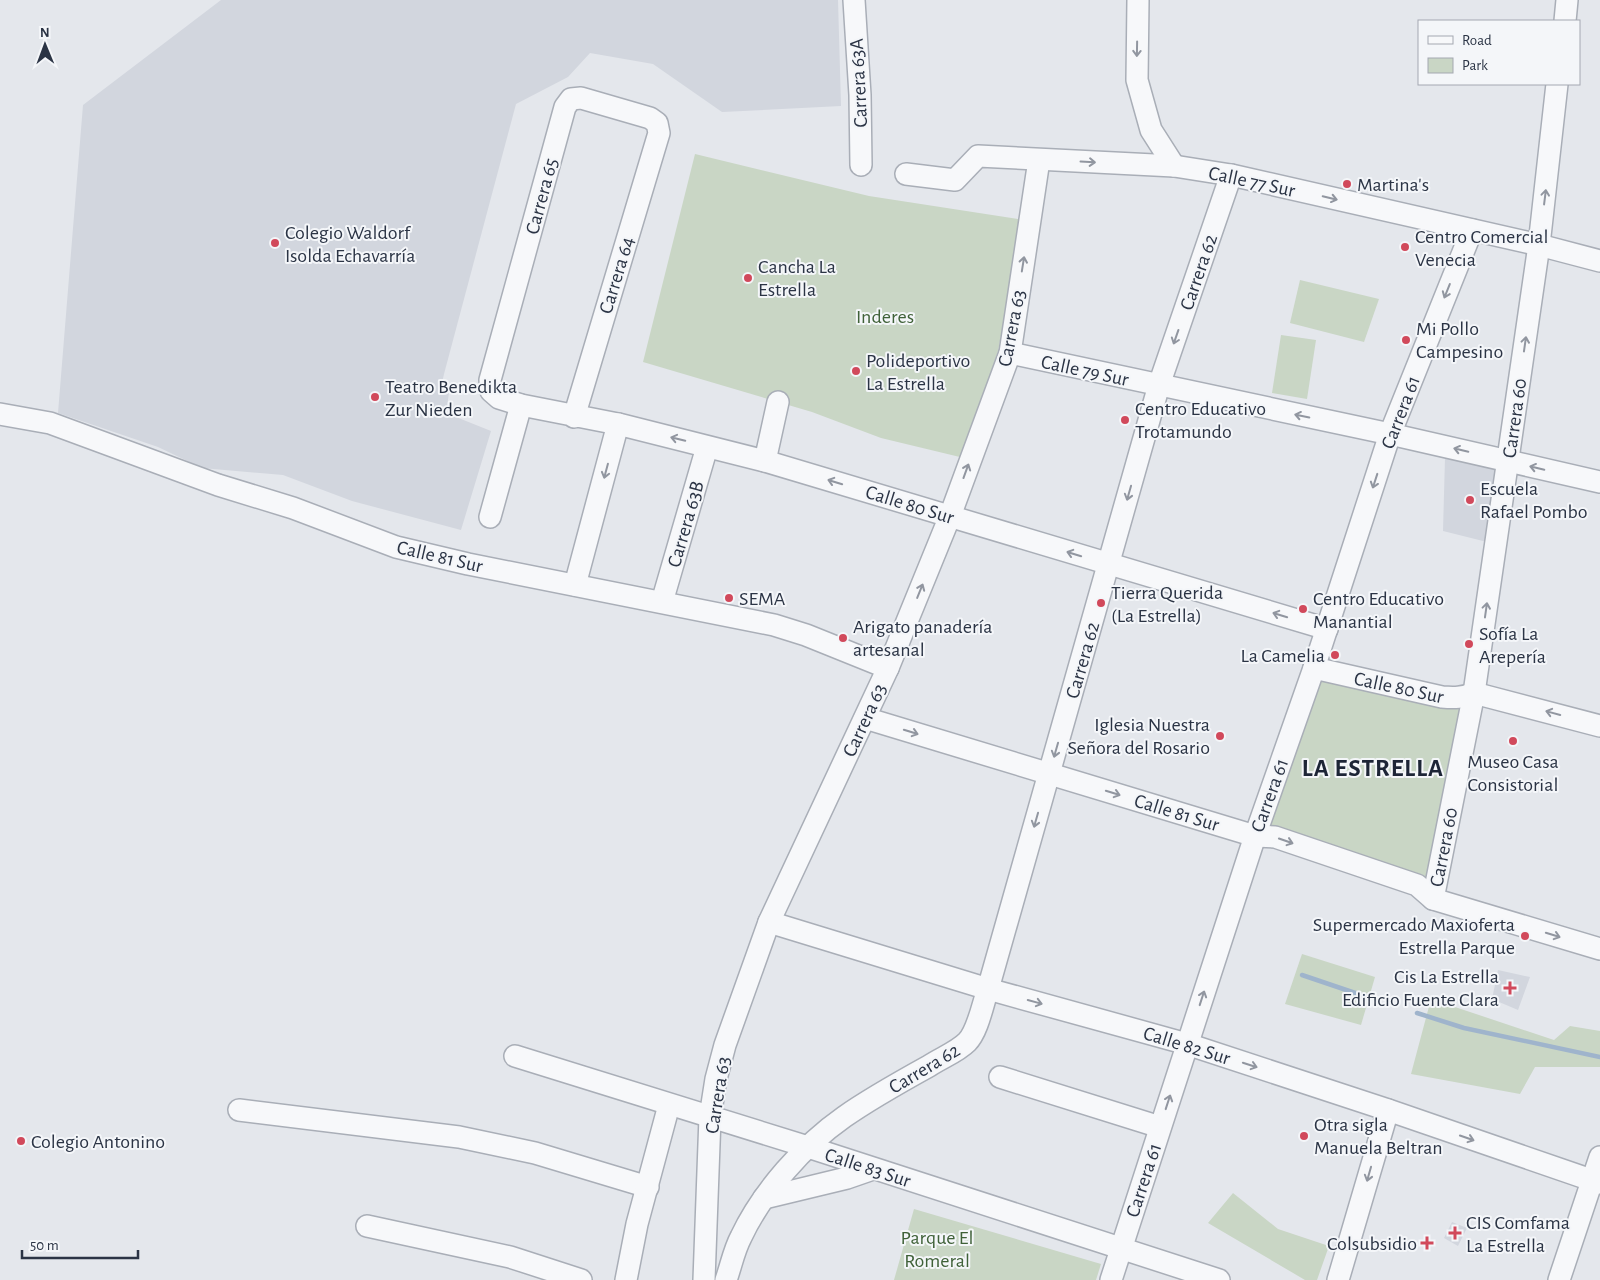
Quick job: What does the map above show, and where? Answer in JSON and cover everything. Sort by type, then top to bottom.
[{"type":"street","name":"Carrera 63A","points":[[854,0],[860,95],[861,166]]},
{"type":"street","points":[[1138,0],[1137,80],[1151,130],[1174,166]]},
{"type":"street","points":[[1565,20],[1567,0]]},
{"type":"street","name":"Carrera 60","points":[[1433,899],[1474,693],[1539,245],[1558,85]]},
{"type":"street","name":"Carrera 65","points":[[491,391],[490,380],[565,107],[571,99],[581,98],[590,100],[650,118],[657,123],[659,133]]},
{"type":"street","name":"Carrera 64","points":[[574,417],[659,133]]},
{"type":"street","name":"Calle 77 Sur","points":[[906,174],[955,180],[978,156],[1174,166],[1231,175],[1539,245],[1600,261]]},
{"type":"street","name":"Carrera 63","points":[[704,1280],[710,1117],[716,1079],[725,1045],[770,922],[888,668],[950,516],[1010,354],[1039,160]]},
{"type":"street","name":"Carrera 62","points":[[726,1280],[740,1237],[764,1198],[786,1170],[808,1148],[844,1117],[886,1090],[956,1050],[968,1041],[973,1033],[988,989],[1160,385],[1231,175]]},
{"type":"street","name":"Carrera 61","points":[[1111,1280],[1255,836],[1314,668],[1390,434],[1472,230]]},
{"type":"street","name":"Calle 79 Sur","points":[[1010,354],[1390,434],[1600,482]]},
{"type":"street","name":"Calle 80 Sur","points":[[491,391],[499,398],[521,405],[574,417],[618,424],[765,461],[1327,629]]},
{"type":"street","points":[[765,461],[778,402]]},
{"type":"street","points":[[490,517],[521,405]]},
{"type":"street","name":"Calle 81 Sur","points":[[0,414],[50,423],[218,485],[293,508],[396,547],[468,564],[751,620],[806,635],[888,668]]},
{"type":"street","points":[[575,585],[618,424]]},
{"type":"street","name":"Carrera 63B","points":[[662,602],[707,447]]},
{"type":"street","name":"Calle 80 Sur","points":[[1314,668],[1448,698],[1465,697],[1474,693],[1600,726]]},
{"type":"street","name":"Calle 81 Sur","points":[[864,718],[1255,836],[1275,837],[1417,885],[1433,899],[1600,948]]},
{"type":"street","name":"Calle 82 Sur","points":[[770,922],[988,989],[1187,1044],[1388,1110],[1596,1182]]},
{"type":"street","name":"Calle 83 Sur","points":[[515,1056],[1219,1280]]},
{"type":"street","points":[[1000,1077],[1160,1127]]},
{"type":"street","points":[[626,1280],[637,1224],[670,1105]]},
{"type":"street","points":[[239,1110],[459,1137],[535,1153],[648,1186]]},
{"type":"street","points":[[1338,1280],[1388,1110]]},
{"type":"street","points":[[1559,1280],[1596,1182],[1600,1157]]},
{"type":"street","points":[[764,1198],[847,1178],[873,1169]]},
{"type":"street","points":[[367,1226],[510,1257],[581,1280]]},
{"type":"shaded area","name":"Colegio Waldorf Isolda Echavarría","points":[[221,0],[838,0],[841,106],[722,112],[653,64],[590,53],[568,77],[516,104],[442,383],[450,386],[446,413],[491,431],[461,530],[352,501],[283,475],[202,468],[158,447],[58,413],[83,105]]},
{"type":"shaded area","name":"Escuela Rafael Pombo","points":[[1445,458],[1501,469],[1491,543],[1443,531]]},
{"type":"shaded area","name":"Cis La Estrella Edificio Fuente Clara","points":[[1498,970],[1530,977],[1518,1010],[1492,999]]},
{"type":"shaded area","name":"CIS Comfama La Estrella","points":[[1452,1222],[1467,1228],[1458,1246],[1444,1238]]},
{"type":"green space","name":"Inderes","points":[[695,154],[869,196],[1024,220],[998,351],[964,458],[881,438],[812,412],[643,362]]},
{"type":"green space","points":[[1300,280],[1379,299],[1364,342],[1290,323]]},
{"type":"green space","points":[[1281,335],[1316,340],[1307,399],[1272,393]]},
{"type":"green space","points":[[1314,668],[1465,697],[1433,899],[1266,836]]},
{"type":"green space","points":[[1302,954],[1375,977],[1361,1025],[1285,1004]]},
{"type":"green space","points":[[1431,999],[1554,1040],[1570,1026],[1600,1031],[1600,1067],[1535,1067],[1520,1094],[1411,1074]]},
{"type":"green space","points":[[1233,1193],[1278,1229],[1329,1246],[1317,1280],[1305,1280],[1208,1223]]},
{"type":"green space","name":"Parque El Romeral","points":[[914,1209],[1101,1264],[1096,1280],[894,1280]]},
{"type":"waterway","points":[[1302,975],[1370,998]]},
{"type":"waterway","points":[[1417,1013],[1464,1028],[1600,1057]]},
{"type":"place","name":"Martina's","points":[[1347,184]]},
{"type":"place","name":"Colegio Waldorf Isolda Echavarría","points":[[275,243]]},
{"type":"place","name":"Centro Comercial Venecia","points":[[1405,247]]},
{"type":"place","name":"Cancha La Estrella","points":[[748,278]]},
{"type":"place","name":"Mi Pollo Campesino","points":[[1406,340]]},
{"type":"place","name":"Polideportivo La Estrella","points":[[856,371]]},
{"type":"place","name":"Teatro Benedikta Zur Nieden","points":[[375,397]]},
{"type":"place","name":"Centro Educativo Trotamundo","points":[[1125,420]]},
{"type":"place","name":"Escuela Rafael Pombo","points":[[1470,500]]},
{"type":"place","name":"SEMA","points":[[729,598]]},
{"type":"place","name":"Tierra Querida (La Estrella)","points":[[1101,603]]},
{"type":"place","name":"Centro Educativo Manantial","points":[[1303,609]]},
{"type":"place","name":"Arigato panadería artesanal","points":[[843,638]]},
{"type":"place","name":"Sofía La Arepería","points":[[1469,644]]},
{"type":"place","name":"La Camelia","points":[[1335,655]]},
{"type":"place","name":"Iglesia Nuestra Señora del Rosario","points":[[1220,736]]},
{"type":"place","name":"Museo Casa Consistorial","points":[[1513,741]]},
{"type":"place","name":"Supermercado Maxioferta Estrella Parque","points":[[1525,936]]},
{"type":"place","name":"Cis La Estrella Edificio Fuente Clara","points":[[1510,988]]},
{"type":"place","name":"Otra sigla Manuela Beltran","points":[[1304,1136]]},
{"type":"place","name":"Colegio Antonino","points":[[21,1141]]},
{"type":"place","name":"CIS Comfama La Estrella","points":[[1455,1233]]},
{"type":"place","name":"Colsubsidio","points":[[1427,1243]]},
{"type":"district","name":"LA ESTRELLA","points":[[1373,767]]}]
